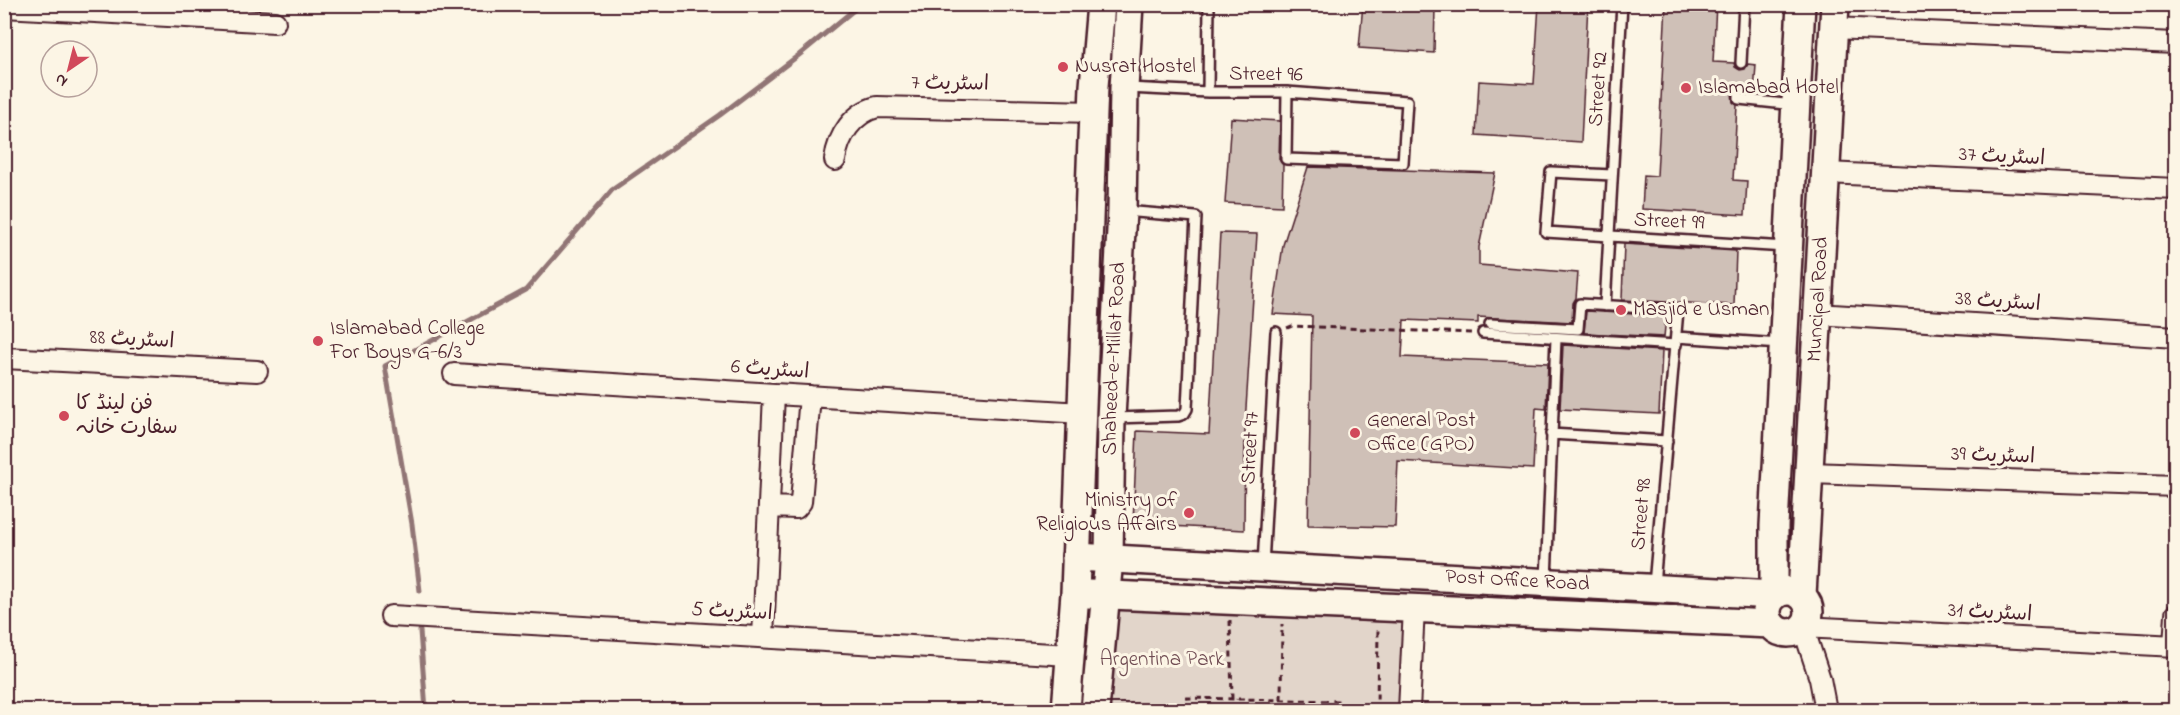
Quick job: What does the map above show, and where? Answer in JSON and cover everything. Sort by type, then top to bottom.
[{"type":"street","name":"Shaheed-e-Millat Road","points":[[1066,711],[1075,593],[1094,99],[1101,4]]},
{"type":"street","name":"Shaheed-e-Millat Road","points":[[1095,711],[1109,559],[1111,418],[1122,211],[1124,88],[1129,4]]},
{"type":"street","points":[[1774,595],[1774,526],[1801,4]]},
{"type":"street","points":[[4,6],[275,22]]},
{"type":"street","points":[[1834,16],[2175,44]]},
{"type":"street","name":"Muncipal Road","points":[[1802,595],[1834,16]]},
{"type":"street","points":[[1094,99],[1124,88]]},
{"type":"street","name":"اسٹریٹ 7","points":[[835,160],[841,138],[857,117],[866,110],[877,107],[1094,99]]},
{"type":"street","name":"اسٹریٹ 37","points":[[1826,173],[2175,189]]},
{"type":"street","name":"اسٹریٹ 38","points":[[1817,314],[2175,337]]},
{"type":"street","name":"اسٹریٹ 88","points":[[4,358],[257,371]]},
{"type":"street","name":"اسٹریٹ 6","points":[[454,374],[1082,413]]},
{"type":"street","points":[[763,637],[774,394]]},
{"type":"street","points":[[769,507],[796,508],[801,502],[810,396]]},
{"type":"street","name":"اسٹریٹ 39","points":[[1810,473],[2175,486]]},
{"type":"street","points":[[1738,593],[1763,575],[1774,555]]},
{"type":"street","name":"Post Office Road","points":[[1076,557],[1774,595]]},
{"type":"street","points":[[1263,567],[1271,602]]},
{"type":"street","points":[[1791,590],[1802,595],[1809,607],[1809,615],[1803,627],[1797,631],[1782,632],[1771,624],[1768,619],[1767,606],[1774,595],[1791,590]]},
{"type":"street","name":"Post Office Road","points":[[1075,593],[1771,624]]},
{"type":"street","points":[[1409,711],[1414,609]]},
{"type":"street","points":[[2175,614],[2175,646]]},
{"type":"street","name":"اسٹریٹ 5","points":[[391,616],[1070,655]]},
{"type":"street","points":[[1803,627],[1820,679],[1826,711]]},
{"type":"street","name":"اسٹریٹ 31","points":[[1803,627],[2175,646]]},
{"type":"lane","points":[[1208,92],[1209,4]]},
{"type":"lane","name":"Street 92","points":[[1605,306],[1622,4]]},
{"type":"lane","points":[[1741,63],[1744,4]]},
{"type":"lane","name":"Street 96","points":[[1124,88],[1208,92],[1287,92],[1407,101],[1403,163],[1286,159],[1287,92]]},
{"type":"lane","points":[[1739,93],[1739,99],[1796,106]]},
{"type":"lane","name":"Street 99","points":[[1612,175],[1551,172],[1546,232],[1789,247]]},
{"type":"lane","points":[[1111,418],[1178,416],[1184,414],[1187,409],[1196,217],[1122,211]]},
{"type":"lane","points":[[1490,324],[1578,329],[1580,304],[1605,306]]},
{"type":"lane","name":"Street 98","points":[[1605,306],[1678,310],[1653,590]]},
{"type":"lane","name":"Street 97","points":[[1263,567],[1276,332]]},
{"type":"lane","points":[[1483,333],[1556,339],[1783,344]]},
{"type":"lane","points":[[1546,583],[1556,339]]},
{"type":"lane","points":[[1551,434],[1667,441]]},
{"type":"path","points":[[1276,332],[1292,326],[1483,333]]},
{"type":"path","points":[[1228,600],[1232,699]]},
{"type":"path","points":[[1271,602],[1281,700]]},
{"type":"path","points":[[1377,711],[1379,621]]},
{"type":"path","points":[[1186,711],[1187,698],[1339,701],[1338,711]]},
{"type":"path","points":[[1236,711],[1238,699]]},
{"type":"path","points":[[1264,700],[1264,711]]},
{"type":"green space","name":"Argentina Park","points":[[1113,608],[1405,623],[1400,710],[1108,710]]},
{"type":"building","points":[[1363,4],[1435,7],[1434,53],[1359,48]]},
{"type":"building","points":[[1539,4],[1588,4],[1581,142],[1476,135],[1479,81],[1534,84]]},
{"type":"building","points":[[1666,4],[1716,4],[1713,62],[1734,63],[1735,67],[1740,70],[1745,69],[1748,64],[1756,65],[1754,93],[1746,93],[1740,86],[1732,93],[1733,102],[1737,105],[1733,180],[1747,181],[1745,215],[1642,209],[1644,175],[1657,176]]},
{"type":"building","points":[[1231,118],[1280,121],[1279,159],[1283,165],[1282,206],[1225,203]]},
{"type":"building","points":[[1308,167],[1495,173],[1479,247],[1479,265],[1578,273],[1572,322],[1478,317],[1478,323],[1404,320],[1402,357],[1548,363],[1546,409],[1536,408],[1533,469],[1398,461],[1395,527],[1308,525],[1312,316],[1273,314],[1283,245]]},
{"type":"building","points":[[1220,233],[1257,234],[1245,424],[1244,530],[1133,524],[1137,431],[1209,434]]},
{"type":"building","points":[[1624,244],[1736,251],[1734,305],[1622,300]]},
{"type":"building","points":[[1586,311],[1666,316],[1664,337],[1584,333]]},
{"type":"building","points":[[1563,345],[1662,351],[1659,414],[1560,409]]},
{"type":"waterway","points":[[420,591],[412,524],[385,366],[526,290],[612,190],[720,115],[861,4]]},
{"type":"waterway","points":[[420,631],[426,710]]},
{"type":"place","name":"Nusrat Hostel","points":[[1063,67]]},
{"type":"place","name":"Islamabad Hotel","points":[[1686,88]]},
{"type":"place","name":"Masjid e Usman","points":[[1621,310]]},
{"type":"place","name":"Islamabad College For Boys G-6/3","points":[[318,341]]},
{"type":"place","name":"فن لینڈ کا سفارت خانہ","points":[[64,416]]},
{"type":"place","name":"General Post Office (GPO)","points":[[1355,433]]},
{"type":"place","name":"Ministry of Religious Affairs","points":[[1189,513]]}]
